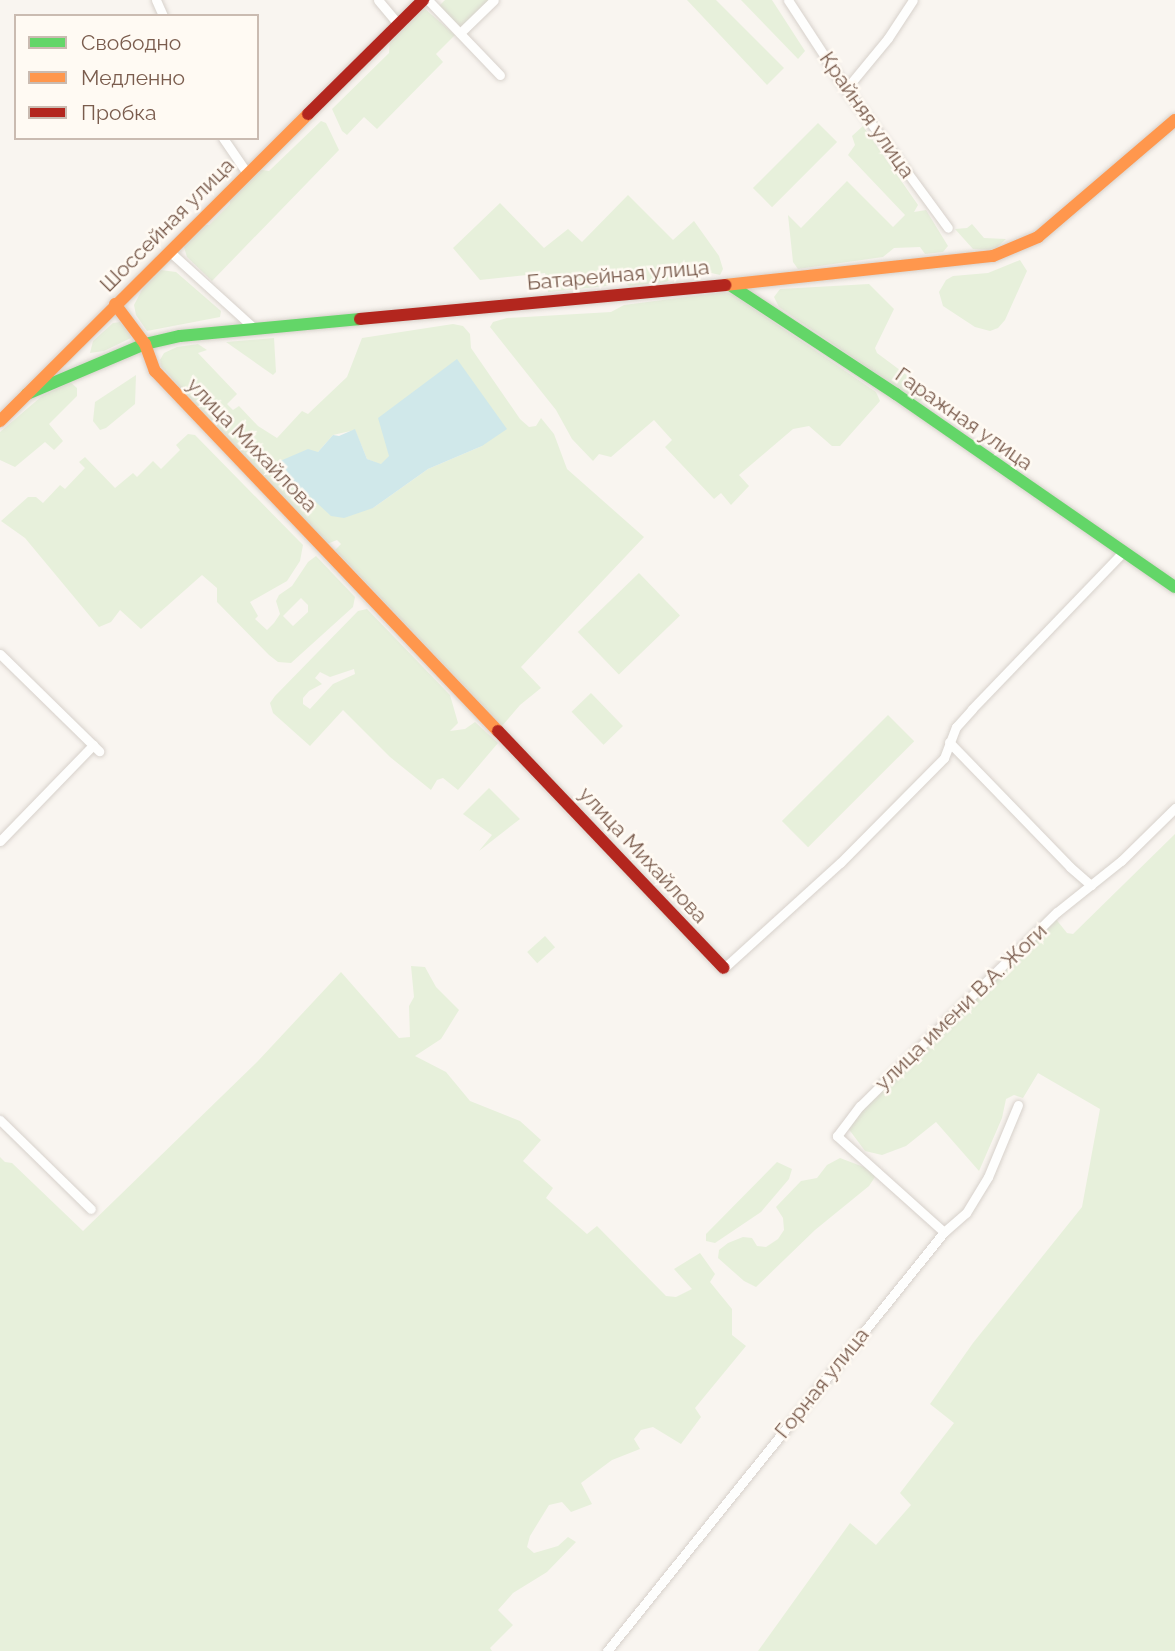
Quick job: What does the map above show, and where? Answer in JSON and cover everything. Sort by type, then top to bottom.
[{"type":"main road","name":"Шоссейная улица","points":[[0,421],[247,173],[425,0]]},
{"type":"main road","name":"Батарейная улица","points":[[27,394],[145,344],[180,336],[970,261],[1010,251],[1038,237],[1175,120]]},
{"type":"main road","name":"Гаражная улица","points":[[730,285],[896,394],[1175,587]]},
{"type":"main road","name":"улица Михайлова","points":[[115,304],[145,344],[155,371],[724,968]]},
{"type":"street","points":[[378,0],[398,24]]},
{"type":"street","points":[[425,0],[500,75]]},
{"type":"street","points":[[460,33],[494,0]]},
{"type":"street","name":"Крайняя улица","points":[[788,0],[846,89],[948,228]]},
{"type":"street","points":[[846,89],[888,38],[914,0]]},
{"type":"street","points":[[224,140],[247,173]]},
{"type":"street","points":[[169,251],[254,328]]},
{"type":"street","name":"улица Михайлова","points":[[724,968],[840,863],[944,758],[949,742],[972,709],[1123,552]]},
{"type":"street","points":[[0,654],[96,748],[0,841]]},
{"type":"street","points":[[949,742],[1070,867],[1091,884]]},
{"type":"street","name":"улица имени В.А. Жоги","points":[[944,1232],[837,1136],[860,1106],[1057,912],[1121,861],[1175,808]]},
{"type":"street","name":"Горная улица","points":[[607,1651],[944,1232],[966,1213],[988,1177],[1018,1105]]},
{"type":"street","points":[[0,1120],[92,1209]]},
{"type":"green space","points":[[445,0],[489,0],[459,29],[438,7]]},
{"type":"green space","points":[[687,0],[716,0],[784,68],[767,85]]},
{"type":"green space","points":[[741,0],[772,0],[805,51],[798,59]]},
{"type":"green space","points":[[424,8],[455,35],[436,54],[443,62],[377,129],[364,117],[347,135],[342,131],[332,109],[389,53],[390,38]]},
{"type":"green space","points":[[321,121],[326,123],[339,150],[212,281],[187,257],[183,244],[200,225],[209,225],[230,204],[230,196],[257,169],[269,171]]},
{"type":"green space","points":[[818,123],[837,142],[772,207],[753,188]]},
{"type":"green space","points":[[863,126],[918,205],[914,212],[926,210],[948,246],[943,252],[925,254],[920,247],[894,248],[883,257],[798,269],[793,262],[788,215],[801,228],[847,181],[893,227],[905,215],[848,155],[855,145],[852,136]]},
{"type":"green space","points":[[628,195],[673,240],[694,221],[719,256],[723,269],[720,275],[703,271],[666,282],[629,286],[607,267],[602,273],[610,284],[607,286],[548,292],[545,273],[480,280],[453,248],[500,203],[544,248],[568,229],[582,242]]},
{"type":"green space","points":[[972,224],[984,238],[1006,239],[994,250],[973,249],[955,229],[967,228]]},
{"type":"green space","points":[[1020,260],[1027,271],[1005,320],[998,328],[990,331],[975,327],[943,306],[939,292],[946,280],[953,276],[988,273]]},
{"type":"green space","points":[[161,270],[176,272],[221,311],[220,317],[147,331],[136,315],[134,305],[145,284]]},
{"type":"green space","points":[[869,284],[894,309],[875,348],[877,353],[928,391],[919,403],[779,307],[774,297],[780,289]]},
{"type":"green space","points":[[724,292],[734,295],[876,392],[880,401],[840,446],[832,446],[809,426],[793,429],[739,475],[749,486],[731,505],[721,493],[714,499],[665,447],[672,440],[654,420],[611,457],[599,454],[593,461],[572,439],[556,410],[490,327],[493,322],[507,318],[611,312],[624,305]]},
{"type":"green space","points":[[120,322],[130,332],[131,338],[104,351],[90,353],[93,341],[113,323]]},
{"type":"green space","points":[[453,324],[463,326],[470,334],[471,348],[520,419],[529,427],[536,426],[541,418],[554,434],[567,469],[644,537],[521,667],[541,688],[520,705],[502,726],[335,550],[341,544],[337,540],[327,544],[230,445],[161,366],[160,360],[164,353],[177,347],[198,344],[207,350],[198,353],[237,394],[227,404],[233,410],[239,406],[258,426],[277,438],[302,411],[308,414],[347,377],[362,338]],"holes":[[[355,430],[367,459],[381,465],[389,457],[482,446],[428,469],[373,508],[318,452],[333,435]]]},
{"type":"green space","points":[[274,338],[276,372],[273,375],[226,342]]},
{"type":"green space","points":[[136,375],[135,404],[100,430],[93,421],[95,402]]},
{"type":"green space","points":[[70,382],[77,388],[77,396],[49,424],[63,441],[54,450],[45,442],[15,467],[0,460],[0,432],[42,396]]},
{"type":"green space","points":[[188,434],[195,435],[303,545],[300,561],[287,581],[250,602],[258,616],[255,619],[267,630],[280,614],[276,601],[279,595],[292,586],[308,562],[316,556],[355,597],[353,607],[291,663],[278,662],[269,655],[217,602],[217,588],[202,575],[141,629],[120,610],[111,622],[99,627],[25,538],[1,521],[28,497],[36,497],[43,503],[60,485],[65,489],[85,468],[79,462],[85,457],[115,488],[133,473],[137,477],[153,461],[161,469],[180,450],[176,445]],"holes":[[[301,598],[308,605],[308,612],[293,626],[283,616]]]},
{"type":"green space","points":[[639,573],[680,615],[619,674],[578,632]]},
{"type":"green space","points":[[367,609],[450,695],[458,723],[450,731],[465,729],[475,722],[498,743],[458,790],[443,778],[437,780],[431,790],[390,757],[343,710],[310,746],[273,713],[270,703],[275,696],[358,611]],"holes":[[[354,669],[355,674],[333,684],[310,709],[303,704],[303,698],[309,691],[322,684],[315,678],[320,672],[330,677]]]},
{"type":"green space","points":[[591,693],[623,726],[604,745],[572,712]]},
{"type":"green space","points":[[888,715],[914,741],[808,847],[782,821]]},
{"type":"green space","points":[[489,788],[520,819],[479,851],[492,835],[463,814]]},
{"type":"green space","points":[[1175,834],[1175,1651],[758,1651],[850,1523],[876,1545],[911,1505],[900,1493],[954,1423],[930,1404],[973,1343],[1082,1207],[1100,1109],[1038,1073],[1023,1098],[1014,1095],[1006,1099],[1002,1118],[979,1171],[936,1122],[906,1146],[882,1155],[865,1151],[848,1128],[857,1115],[1055,918],[1067,933],[1073,934]]},
{"type":"green space","points":[[545,936],[555,947],[537,963],[527,952]]},
{"type":"green space","points":[[411,966],[425,967],[436,987],[459,1010],[441,1039],[415,1056],[446,1072],[470,1101],[520,1121],[541,1140],[523,1161],[553,1188],[546,1198],[587,1234],[597,1226],[666,1296],[676,1297],[692,1289],[674,1269],[700,1253],[715,1274],[710,1282],[732,1309],[732,1335],[746,1346],[695,1408],[701,1417],[681,1444],[653,1427],[641,1430],[634,1439],[640,1449],[612,1460],[581,1483],[592,1504],[571,1512],[562,1502],[549,1505],[530,1536],[527,1547],[534,1553],[558,1546],[568,1537],[576,1542],[547,1572],[513,1593],[498,1610],[513,1625],[490,1648],[492,1651],[0,1651],[0,1157],[5,1162],[12,1163],[83,1231],[258,1061],[341,972],[399,1038],[410,1037],[409,1006],[414,997]]},
{"type":"green space","points":[[840,1158],[869,1169],[875,1177],[869,1186],[815,1230],[756,1287],[744,1281],[718,1258],[719,1250],[743,1237],[752,1238],[757,1246],[766,1247],[778,1239],[784,1230],[783,1218],[776,1207],[801,1181],[817,1178],[827,1165]]},
{"type":"green space","points":[[777,1162],[792,1169],[789,1179],[761,1212],[715,1243],[706,1241],[706,1234]]},
{"type":"water","points":[[457,359],[507,429],[482,446],[428,469],[373,508],[344,518],[331,516],[293,481],[280,461],[308,449],[318,452],[333,435],[339,436],[355,429],[367,459],[381,464],[389,456],[378,418]]},
{"type":"traffic: fast","points":[[730,285],[896,394],[1175,587]]},
{"type":"traffic: fast","points":[[27,394],[145,344],[180,336],[360,319]]},
{"type":"traffic: slow","points":[[0,421],[308,114]]},
{"type":"traffic: slow","points":[[725,285],[993,256],[1038,237],[1175,120]]},
{"type":"traffic: slow","points":[[115,304],[145,344],[155,371],[498,731]]},
{"type":"traffic: jam","points":[[308,114],[423,0]]},
{"type":"traffic: jam","points":[[360,319],[725,285]]},
{"type":"traffic: jam","points":[[498,731],[724,968]]}]
